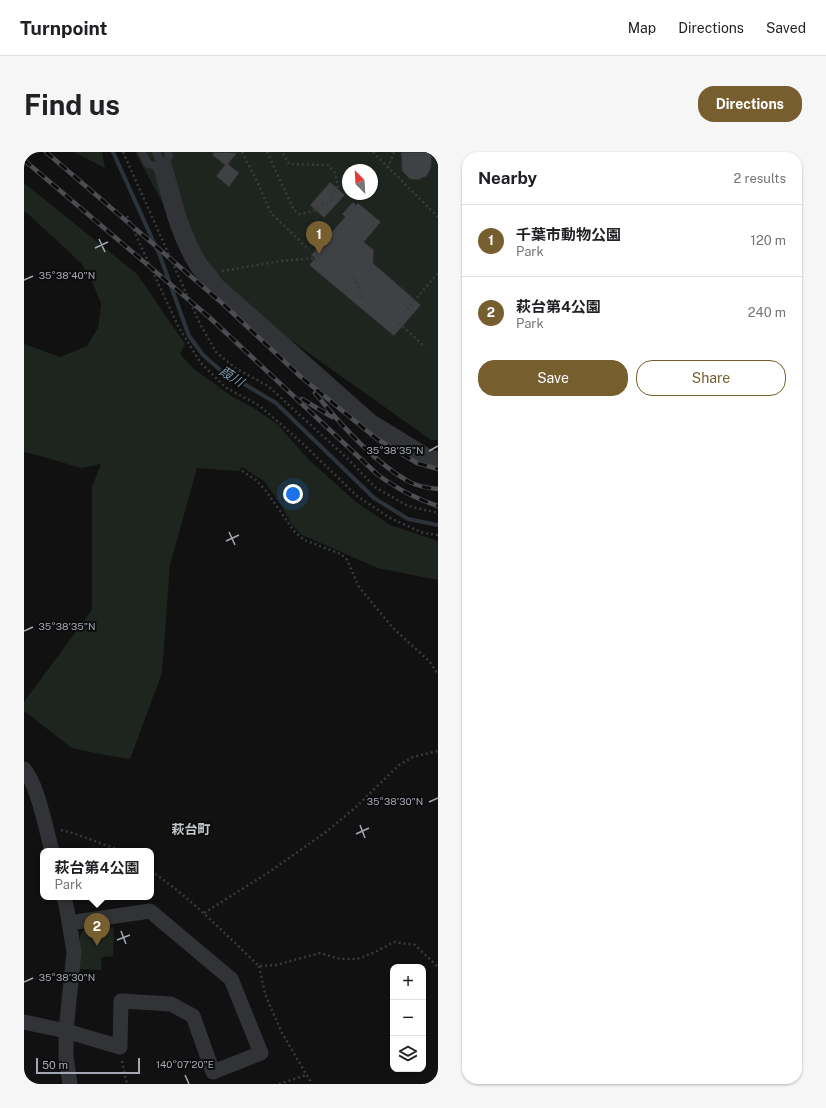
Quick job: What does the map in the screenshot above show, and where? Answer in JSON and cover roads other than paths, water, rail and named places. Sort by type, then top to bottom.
[{"type":"street","points":[[162,157],[176,214],[186,241],[198,264],[215,286],[370,423],[427,458],[438,461]]},
{"type":"street","points":[[24,769],[34,786],[51,848]]},
{"type":"street","points":[[65,900],[74,952],[66,1031],[66,1057],[70,1084]]},
{"type":"street","points":[[24,1022],[66,1031],[120,1047],[121,1001],[171,1004],[193,1016],[213,1072],[261,1052],[230,979],[150,911],[69,924]]},
{"type":"lane","points":[[142,152],[148,164],[162,157]]},
{"type":"waterway","name":"葭川","points":[[113,152],[160,256],[189,336],[203,355],[219,369],[276,403],[374,498],[408,519],[438,525]]},
{"type":"railway","points":[[46,152],[222,303],[301,377],[377,439],[417,463],[438,469]]},
{"type":"railway","points":[[24,160],[209,317],[378,475],[406,493],[438,506]]},
{"type":"railway","points":[[315,393],[357,441],[393,472],[413,484],[438,489]]},
{"type":"railway","points":[[302,399],[332,417]]},
{"type":"place","name":"千葉市動物公園","points":[[319,254]]},
{"type":"place","name":"萩台第4公園","points":[[97,946]]},
{"type":"district","name":"萩台町","points":[[191,829]]}]
